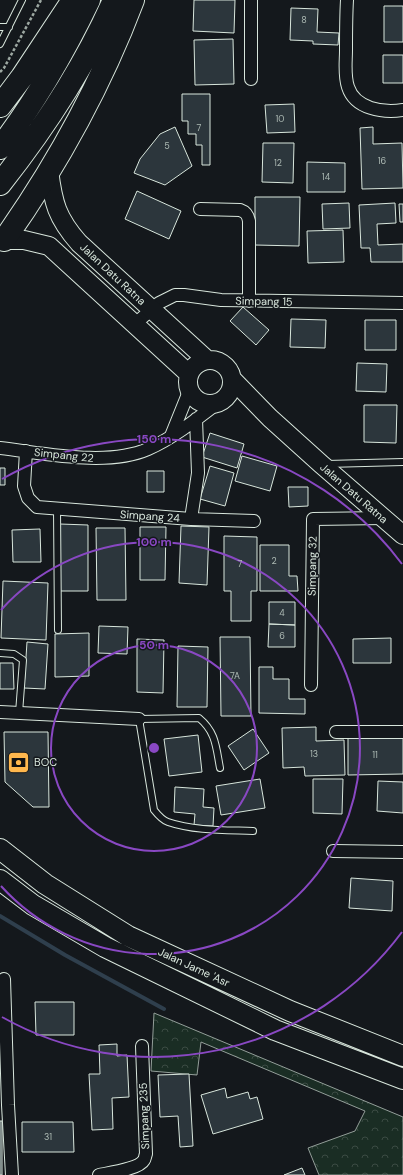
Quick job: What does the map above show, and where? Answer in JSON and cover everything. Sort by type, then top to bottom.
[{"type":"highway","points":[[0,106],[22,77],[73,0]]},
{"type":"highway","points":[[0,148],[45,83],[89,0]]},
{"type":"highway","points":[[0,184],[39,132],[62,98],[83,62],[114,0]]},
{"type":"highway","points":[[2,242],[28,206],[95,89],[133,0]]},
{"type":"main road","name":"Jalan Datu Ratna","points":[[49,170],[56,209],[66,228],[79,243],[150,310],[206,359]]},
{"type":"main road","name":"Jalan Datu Ratna","points":[[2,242],[24,240],[49,246],[135,324],[189,382]]},
{"type":"main road","points":[[206,359],[214,359],[227,366],[233,380],[230,394],[222,401],[212,404],[205,403],[193,396],[189,382],[193,367],[206,359]]},
{"type":"main road","name":"Jalan Datu Ratna","points":[[233,380],[270,418],[403,535]]},
{"type":"main road","name":"Jalan Datu Ratna","points":[[222,401],[270,418]]},
{"type":"main road","name":"Jalan Jame 'Asr","points":[[0,849],[45,884],[128,936],[290,1011],[403,1056]]},
{"type":"main road","name":"Jalan Jame 'Asr","points":[[0,880],[33,905],[105,947],[276,1030],[403,1080]]},
{"type":"street","points":[[251,0],[252,79]]},
{"type":"street","points":[[347,0],[345,74],[348,88],[353,96],[366,106],[379,111],[403,110]]},
{"type":"street","points":[[200,209],[240,210],[245,212],[248,216],[249,301]]},
{"type":"street","name":"Simpang 15","points":[[135,324],[162,301],[175,295],[221,300],[249,301],[403,303]]},
{"type":"street","points":[[171,436],[189,382]]},
{"type":"street","name":"Simpang 22","points":[[0,448],[90,459],[130,455],[147,450],[171,436],[222,401]]},
{"type":"street","name":"Simpang 24","points":[[26,451],[24,486],[28,498],[37,506],[57,509],[191,519],[198,473],[196,419]]},
{"type":"street","name":"Simpang 32","points":[[311,685],[313,519],[384,518]]},
{"type":"street","points":[[191,519],[254,521]]},
{"type":"street","points":[[0,712],[139,719]]},
{"type":"street","points":[[336,732],[403,732]]},
{"type":"street","points":[[333,851],[403,852]]},
{"type":"street","points":[[4,979],[12,1175]]},
{"type":"street","name":"Simpang 235","points":[[99,1175],[130,1168],[139,1165],[144,1161],[146,1154],[142,1046]]},
{"type":"lane","points":[[0,44],[22,0]]},
{"type":"lane","points":[[0,27],[9,27]]},
{"type":"lane","points":[[321,464],[403,462]]},
{"type":"lane","points":[[57,509],[58,630]]},
{"type":"lane","points":[[0,653],[14,654],[23,660],[19,713]]},
{"type":"lane","points":[[220,768],[214,739],[208,725],[199,718],[139,719],[154,810],[159,817],[167,822],[192,827],[253,831]]},
{"type":"path","points":[[0,72],[4,68],[41,0]]},
{"type":"green space","points":[[154,1013],[403,1117],[403,1175],[319,1175],[308,1148],[355,1131],[365,1111],[201,1042],[197,1075],[151,1071]]},
{"type":"building","points":[[194,0],[235,0],[234,33],[193,31]]},
{"type":"building","points":[[384,6],[403,6],[403,42],[384,42]]},
{"type":"building","points":[[291,8],[318,9],[317,32],[339,33],[338,45],[313,44],[313,41],[290,40]]},
{"type":"building","points":[[233,39],[234,84],[195,85],[194,40]]},
{"type":"building","points":[[383,55],[403,55],[403,83],[383,83]]},
{"type":"building","points":[[182,94],[210,94],[210,165],[202,165],[202,145],[196,145],[196,134],[188,134],[188,121],[182,121]]},
{"type":"building","points":[[294,104],[295,132],[267,133],[265,105]]},
{"type":"building","points":[[175,127],[192,166],[165,185],[134,173],[140,159],[160,134]]},
{"type":"building","points":[[373,127],[373,144],[402,143],[403,188],[362,189],[360,128]]},
{"type":"building","points":[[263,143],[294,143],[293,183],[262,182]]},
{"type":"building","points":[[307,162],[345,163],[345,192],[307,192]]},
{"type":"building","points":[[137,191],[181,211],[169,239],[125,219]]},
{"type":"building","points":[[255,197],[300,197],[299,246],[255,245]]},
{"type":"building","points":[[349,203],[350,228],[323,229],[322,204]]},
{"type":"building","points":[[395,203],[396,223],[377,224],[378,245],[403,244],[403,262],[371,262],[370,248],[361,248],[359,205]]},
{"type":"building","points":[[399,204],[403,204],[403,222],[400,222]]},
{"type":"building","points":[[343,230],[344,262],[308,263],[307,231]]},
{"type":"building","points":[[243,307],[269,330],[256,345],[230,321]]},
{"type":"building","points":[[291,319],[326,320],[325,348],[290,347]]},
{"type":"building","points":[[365,320],[396,320],[396,350],[365,350]]},
{"type":"building","points":[[357,363],[387,364],[386,392],[356,391]]},
{"type":"building","points":[[364,405],[397,405],[396,443],[364,442]]},
{"type":"building","points":[[210,433],[244,444],[237,468],[202,457]]},
{"type":"building","points":[[242,456],[277,466],[270,491],[235,481]]},
{"type":"building","points":[[210,466],[234,473],[225,506],[200,499]]},
{"type":"building","points":[[0,468],[5,468],[5,485],[0,485]]},
{"type":"building","points":[[147,471],[164,471],[164,492],[147,492]]},
{"type":"building","points":[[288,487],[308,487],[308,506],[289,507]]},
{"type":"building","points":[[60,524],[88,525],[88,591],[60,591]]},
{"type":"building","points":[[181,526],[209,527],[207,585],[179,583]]},
{"type":"building","points":[[140,527],[166,527],[165,580],[140,580]]},
{"type":"building","points":[[96,528],[125,528],[126,600],[97,600]]},
{"type":"building","points":[[40,529],[41,562],[13,562],[12,530]]},
{"type":"building","points":[[224,536],[257,537],[257,591],[251,591],[251,621],[231,621],[231,591],[224,591]]},
{"type":"building","points":[[260,545],[289,545],[289,576],[297,576],[298,591],[260,591]]},
{"type":"building","points":[[3,581],[48,583],[46,640],[1,638]]},
{"type":"building","points":[[269,602],[295,602],[295,625],[269,624]]},
{"type":"building","points":[[269,624],[295,625],[295,647],[268,647]]},
{"type":"building","points":[[99,626],[128,627],[127,654],[98,653]]},
{"type":"building","points":[[89,633],[89,676],[55,677],[55,634]]},
{"type":"building","points":[[220,637],[250,637],[251,716],[221,716]]},
{"type":"building","points":[[391,638],[391,663],[353,663],[353,639]]},
{"type":"building","points":[[137,639],[164,640],[163,693],[137,692]]},
{"type":"building","points":[[27,642],[48,644],[45,689],[24,688]]},
{"type":"building","points":[[178,646],[208,647],[207,707],[177,707]]},
{"type":"building","points":[[0,663],[13,663],[14,689],[0,689]]},
{"type":"building","points":[[259,667],[273,667],[273,679],[289,679],[289,699],[305,699],[305,714],[259,713]]},
{"type":"building","points":[[316,727],[316,741],[344,740],[345,775],[305,776],[304,767],[283,768],[282,728]]},
{"type":"building","points":[[253,729],[269,753],[244,770],[228,746]]},
{"type":"building","points":[[4,732],[48,732],[49,807],[33,807],[5,782]]},
{"type":"building","points":[[198,735],[202,772],[169,776],[164,739]]},
{"type":"building","points":[[348,735],[403,735],[403,774],[348,775]]},
{"type":"building","points":[[260,779],[265,808],[221,815],[216,786]]},
{"type":"building","points":[[313,779],[343,779],[342,814],[313,813]]},
{"type":"building","points":[[378,781],[403,782],[403,813],[377,811]]},
{"type":"building","points":[[175,787],[204,789],[203,807],[214,808],[213,826],[194,825],[195,814],[174,812]]},
{"type":"building","points":[[351,878],[393,881],[392,911],[349,908]]},
{"type":"building","points":[[35,1002],[74,1002],[74,1035],[36,1035]]},
{"type":"building","points":[[117,1044],[117,1056],[127,1055],[129,1097],[112,1098],[113,1129],[92,1130],[89,1074],[100,1074],[99,1045]]},
{"type":"building","points":[[189,1074],[193,1146],[180,1147],[178,1116],[160,1117],[158,1075]]},
{"type":"building","points":[[225,1088],[227,1098],[248,1092],[250,1099],[257,1097],[263,1119],[213,1134],[201,1095]]},
{"type":"building","points":[[0,1121],[2,1121],[2,1175],[0,1175]]},
{"type":"building","points":[[22,1122],[73,1122],[74,1152],[22,1152]]},
{"type":"building","points":[[302,1168],[305,1175],[284,1175]]},
{"type":"waterway","points":[[0,916],[65,955],[164,1009]]},
{"type":"place","name":"BOC","points":[[18,762]]}]
